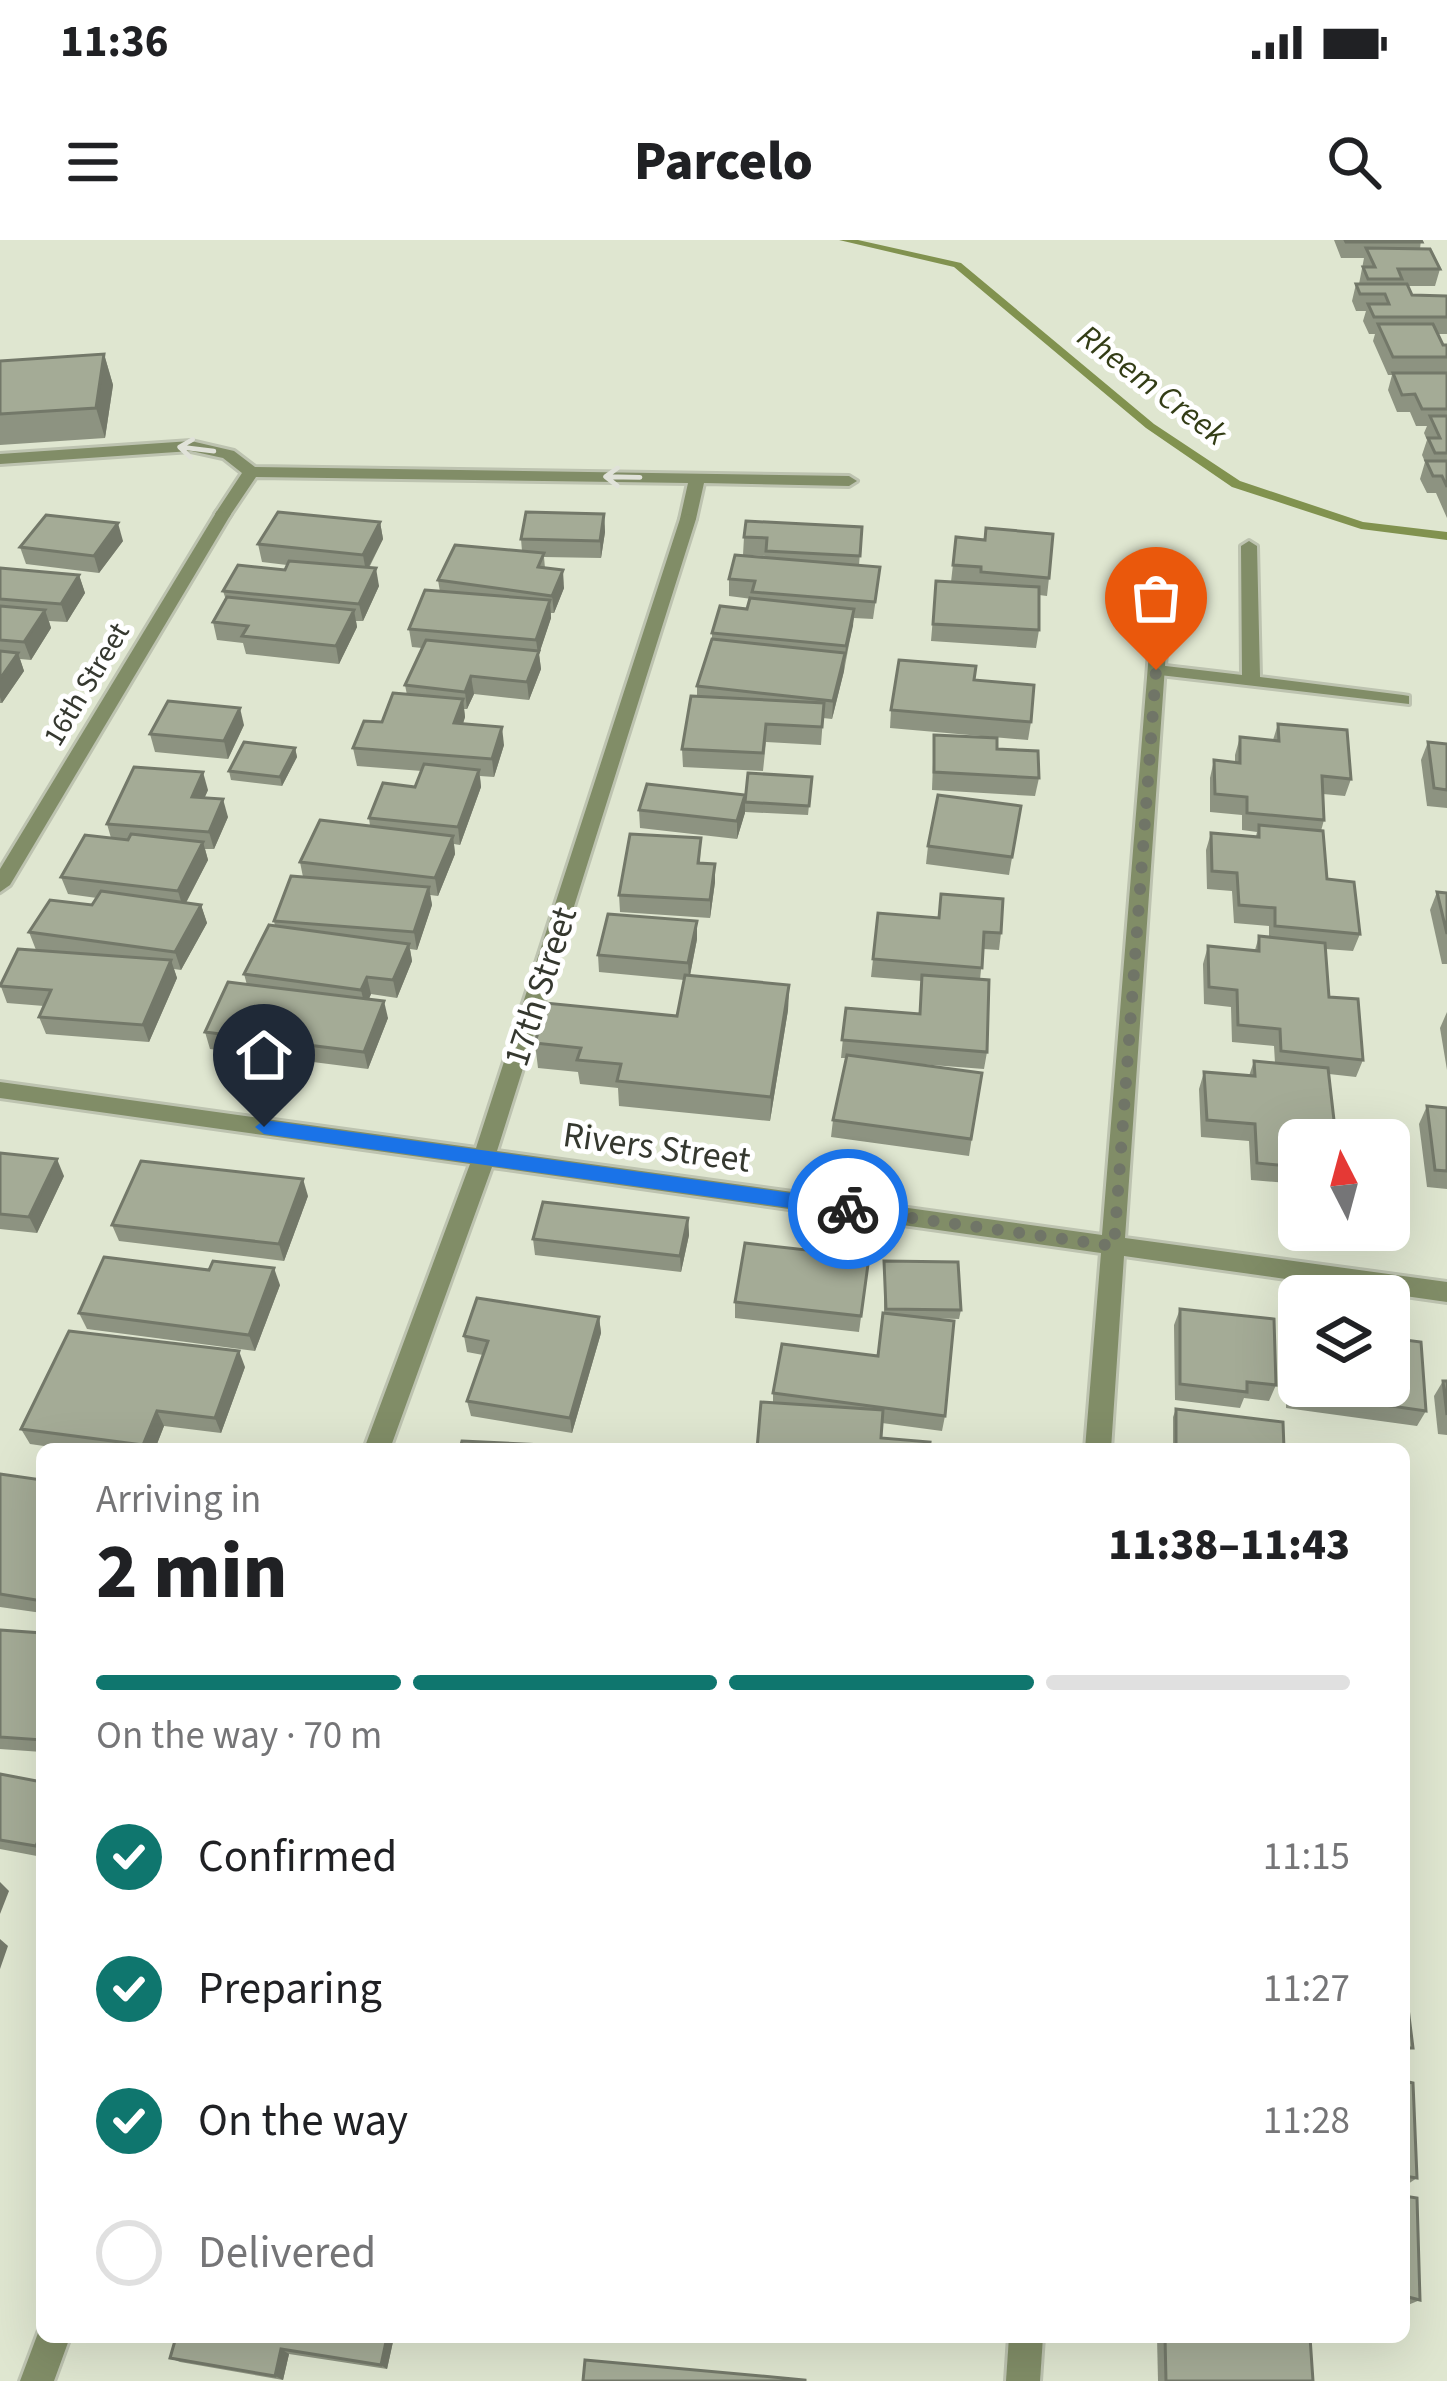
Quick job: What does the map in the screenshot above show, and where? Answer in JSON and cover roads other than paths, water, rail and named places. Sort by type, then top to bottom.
[{"type":"street","points":[[0,459],[191,446],[228,454],[251,472],[849,482]]},
{"type":"street","name":"16th Street","points":[[0,885],[251,472]]},
{"type":"street","name":"17th Street","points":[[379,1443],[484,1158],[688,519],[697,478]]},
{"type":"street","points":[[1249,546],[1250,682]]},
{"type":"street","points":[[1098,1443],[1164,566]]},
{"type":"street","points":[[1156,670],[1403,700]]},
{"type":"street","name":"Rivers Street","points":[[0,1090],[1447,1292]]},
{"type":"street","points":[[38,2381],[51,2343]]},
{"type":"street","points":[[1023,2381],[1026,2343]]},
{"type":"waterway","name":"Rheem Creek","points":[[844,240],[957,265],[1150,426],[1236,484],[1361,525],[1447,536]]}]
